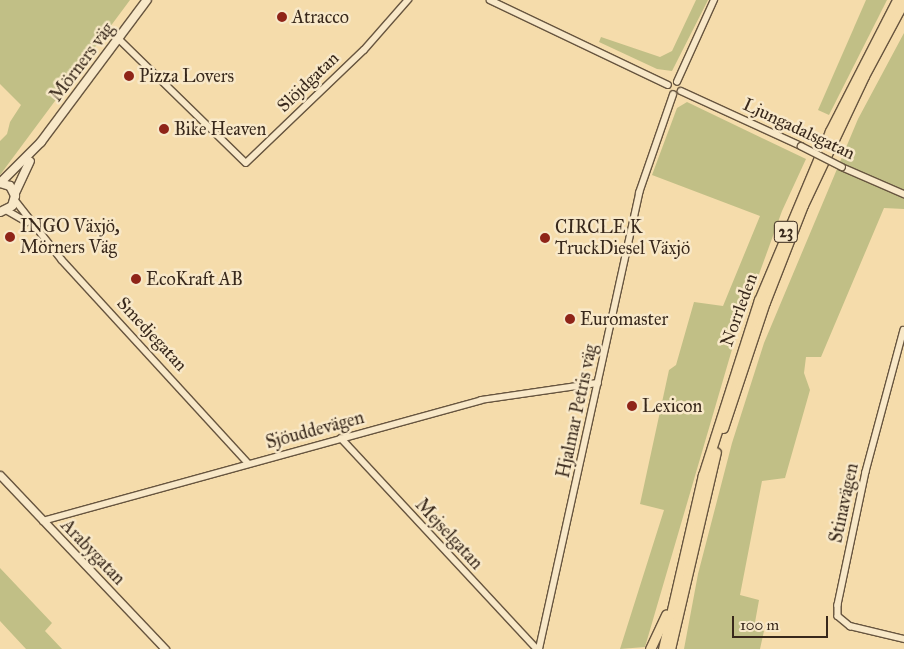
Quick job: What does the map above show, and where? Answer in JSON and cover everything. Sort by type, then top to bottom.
[{"type":"highway","name":"Norrleden","points":[[663,649],[672,600],[703,475],[759,300],[830,130],[897,0]]},
{"type":"highway","name":"Norrleden","points":[[670,649],[706,488],[765,302],[836,133],[904,1]]},
{"type":"highway","points":[[650,649],[672,600]]},
{"type":"main road","name":"Mörners väg","points":[[0,183],[41,142],[148,0]]},
{"type":"main road","name":"Mörners väg","points":[[2,210],[15,196],[41,142]]},
{"type":"main road","points":[[0,183],[10,186],[15,196]]},
{"type":"street","name":"Slöjdgatan","points":[[119,39],[246,163],[364,50],[408,0]]},
{"type":"street","points":[[490,0],[668,85],[672,95],[681,91],[677,82]]},
{"type":"street","points":[[668,85],[677,82],[714,0]]},
{"type":"street","name":"Ljungadalsgatan","points":[[681,91],[904,194]]},
{"type":"street","name":"Hjalmar Petris väg","points":[[538,649],[639,193],[672,95]]},
{"type":"street","name":"Smedjegatan","points":[[15,196],[33,227],[248,463]]},
{"type":"street","name":"Smedjegatan","points":[[2,210],[33,227]]},
{"type":"street","name":"Stinavägen","points":[[904,330],[866,472],[838,605],[838,616],[850,626],[904,639]]},
{"type":"street","name":"Sjöuddevägen","points":[[43,521],[481,400],[598,383]]},
{"type":"street","name":"Mejselgatan","points":[[341,438],[538,649]]},
{"type":"street","name":"Arabygatan","points":[[0,475],[165,649]]},
{"type":"shaded area","points":[[0,0],[130,0],[0,175],[0,141],[7,134],[10,122],[21,105],[0,84]]},
{"type":"shaded area","points":[[696,0],[708,0],[672,71],[657,69],[599,42],[601,37],[660,57],[672,51]]},
{"type":"shaded area","points":[[866,0],[887,0],[829,115],[818,110]]},
{"type":"shaded area","points":[[904,33],[904,209],[884,208],[821,357],[806,357],[804,373],[810,390],[785,478],[762,481],[740,595],[759,600],[754,628],[764,631],[760,649],[684,649],[698,574],[732,443],[764,343],[858,119]]},
{"type":"shaded area","points":[[687,102],[806,159],[782,211],[733,346],[645,647],[620,649],[664,510],[640,504],[669,370],[676,365],[694,302],[723,306],[760,216],[652,175],[677,108]]},
{"type":"shaded area","points":[[0,568],[52,623],[45,631],[62,649],[26,649],[0,621]]},
{"type":"place","name":"Atracco","points":[[282,17]]},
{"type":"place","name":"Pizza Lovers","points":[[129,76]]},
{"type":"place","name":"Bike Heaven","points":[[164,129]]},
{"type":"place","name":"INGO Växjö, Mörners Väg","points":[[10,237]]},
{"type":"place","name":"CIRCLE K TruckDiesel Växjö","points":[[545,238]]},
{"type":"place","name":"EcoKraft AB","points":[[136,279]]},
{"type":"place","name":"Euromaster","points":[[570,319]]},
{"type":"place","name":"Lexicon","points":[[632,406]]}]
